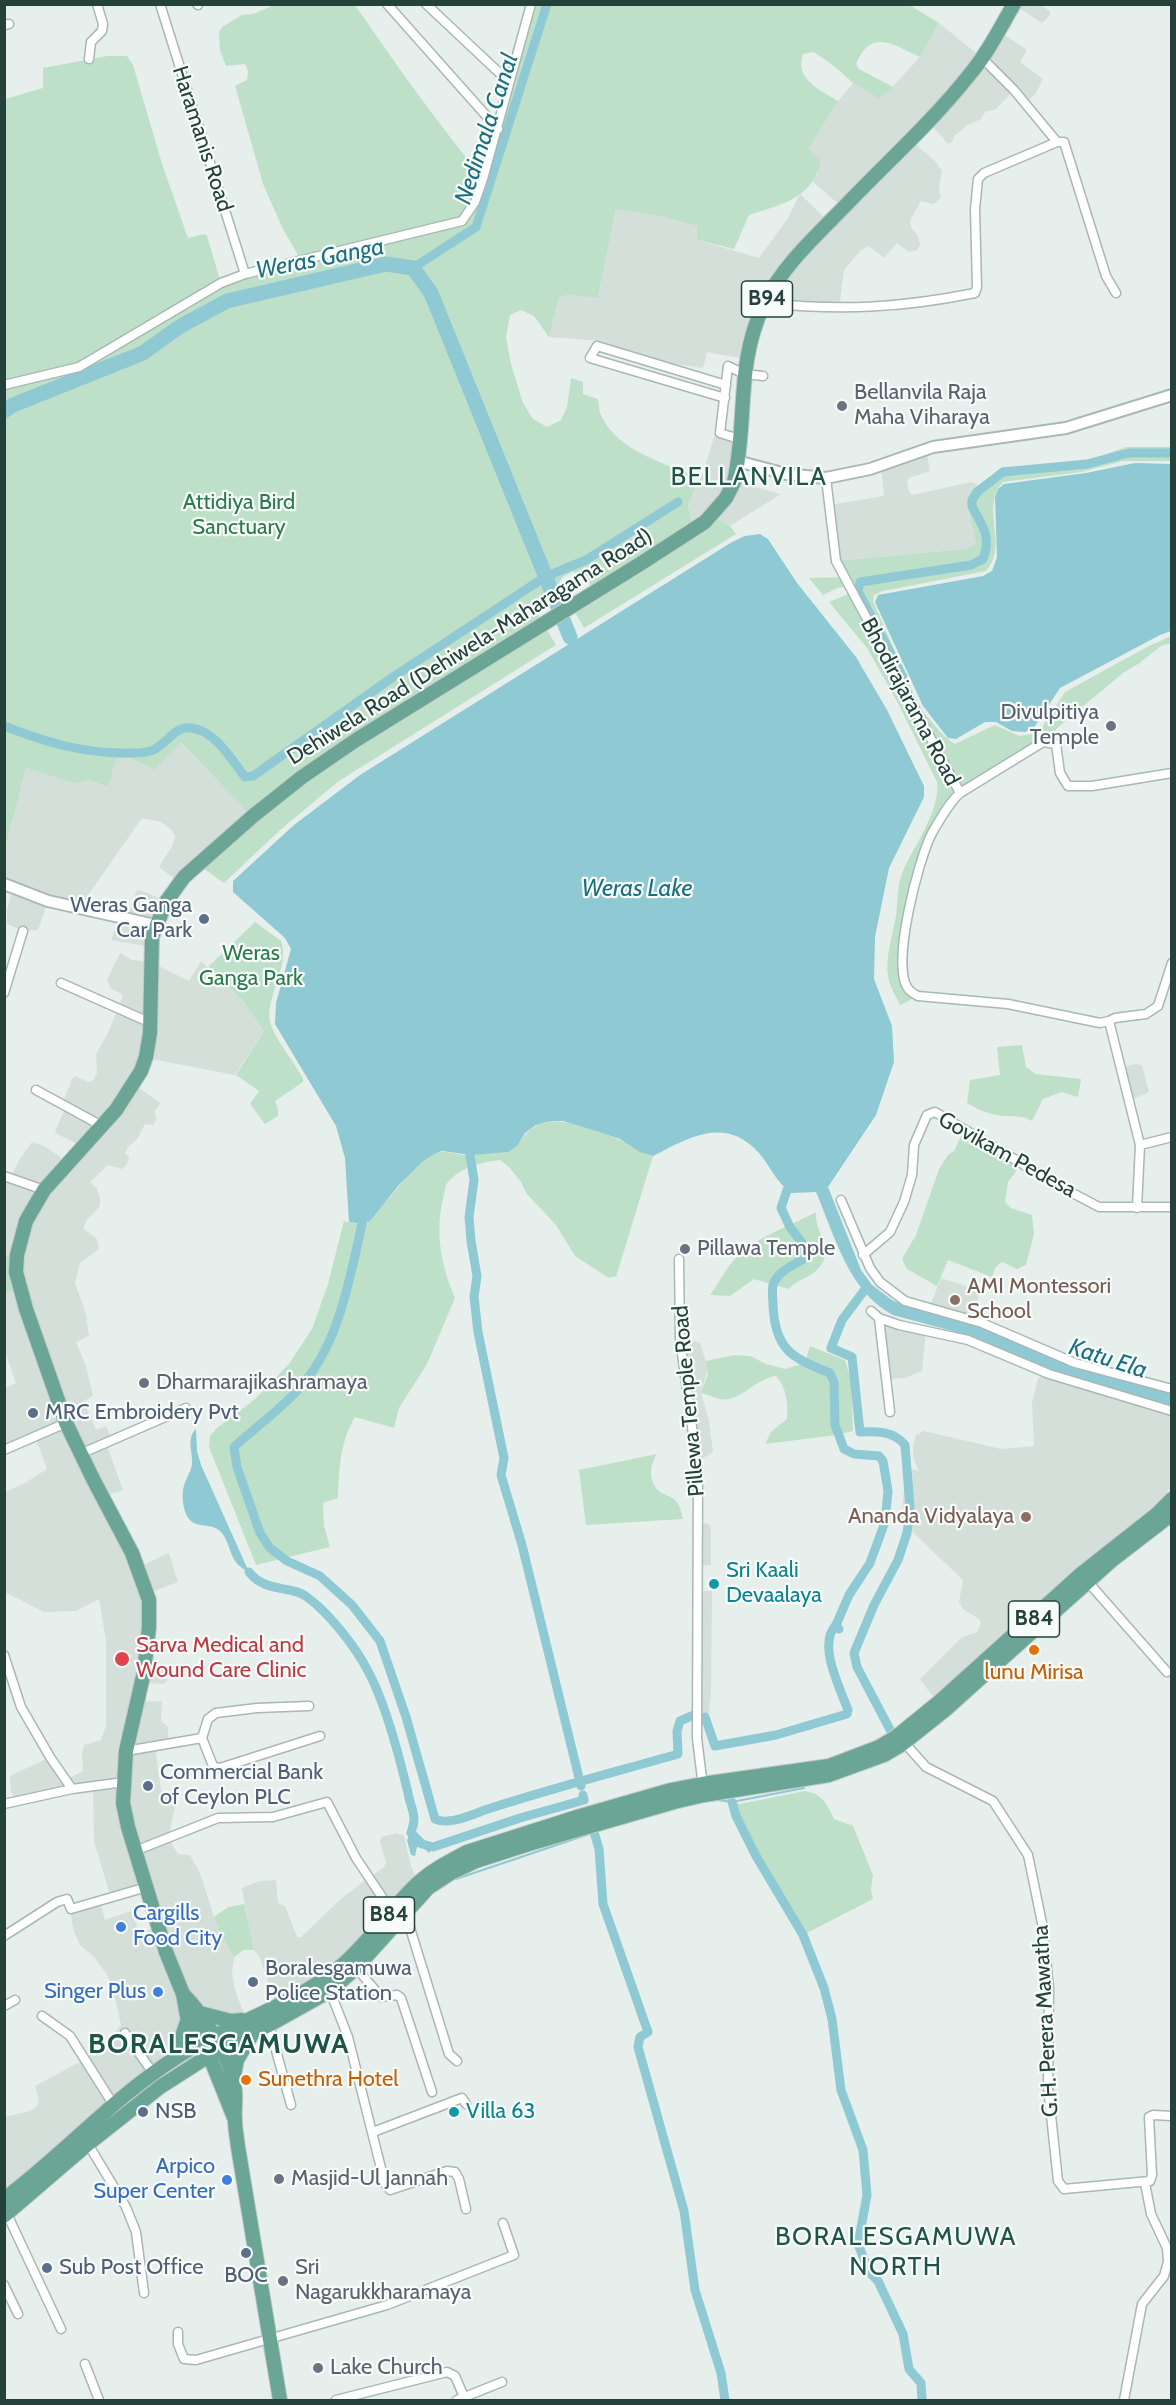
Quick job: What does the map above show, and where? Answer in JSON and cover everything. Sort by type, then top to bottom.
[{"type":"main road","name":"Dehiwela Road (Dehiwela-Maharagama Road)","points":[[207,2038],[183,1994],[166,1952],[123,1803],[126,1751],[144,1672],[149,1627],[149,1600],[132,1553],[66,1423],[32,1328],[16,1272],[17,1255],[26,1221],[44,1190],[102,1126],[134,1084],[141,1071],[151,1023],[151,947],[155,925],[172,892],[197,864],[302,777],[397,713],[705,522],[726,498],[734,481],[748,349],[765,303],[784,269],[828,221],[950,98],[982,58],[1014,4]]},
{"type":"main road","name":"B84","points":[[1053,1608],[1081,1574],[1157,1514],[1172,1499]]},
{"type":"main road","name":"B84","points":[[5,2214],[88,2144],[187,2069],[330,1991],[399,1912],[418,1883],[446,1864],[468,1852],[606,1808],[702,1784],[828,1766],[882,1751],[900,1740],[1053,1608],[1172,1514]]},
{"type":"main road","name":"B84","points":[[4,2199],[113,2104],[153,2073],[207,2038],[310,1988],[352,1964]]},
{"type":"main road","points":[[174,2059],[194,2016],[231,2021],[246,2019]]},
{"type":"main road","points":[[187,2069],[206,2074],[227,2084],[237,2060],[253,2033]]},
{"type":"main road","name":"B94","points":[[207,2038],[227,2084],[235,2091],[235,2120],[280,2400]]},
{"type":"street","points":[[89,59],[91,42],[102,31],[103,24],[97,4]]},
{"type":"street","name":"Haramanis Road","points":[[160,4],[245,274]]},
{"type":"street","points":[[387,4],[498,129]]},
{"type":"street","points":[[426,4],[508,82]]},
{"type":"street","points":[[4,385],[80,367],[221,283],[245,274],[462,221],[475,202],[498,129],[508,82],[531,4]]},
{"type":"street","points":[[982,58],[1014,90],[1057,142]]},
{"type":"street","points":[[765,303],[813,308],[857,309],[928,302],[975,292],[977,279],[975,209],[978,178],[984,173],[1057,142],[1064,142],[1068,148],[1106,276],[1116,293]]},
{"type":"street","points":[[725,398],[590,358],[597,346],[726,385]]},
{"type":"street","points":[[739,439],[720,433],[728,366],[744,374],[763,376]]},
{"type":"street","points":[[737,461],[786,474],[826,478],[870,469],[933,447],[1066,428],[1172,395]]},
{"type":"street","name":"Bhodirajarama Road","points":[[826,478],[836,561],[960,793],[952,800],[931,836],[916,877],[903,953],[903,973],[907,987],[918,996],[1008,1004],[1100,1023],[1146,1014],[1158,1006],[1172,963]]},
{"type":"street","points":[[960,793],[1043,742],[1056,744],[1060,773],[1068,786],[1092,786],[1172,772]]},
{"type":"street","points":[[4,884],[48,901],[155,925]]},
{"type":"street","points":[[4,993],[23,931]]},
{"type":"street","points":[[61,983],[151,1023]]},
{"type":"street","points":[[1109,1021],[1140,1145],[1137,1208]]},
{"type":"street","points":[[36,1090],[102,1126]]},
{"type":"street","name":"Govikam Pedesa","points":[[863,1255],[890,1232],[908,1190],[914,1145],[927,1115],[935,1112],[1099,1207],[1172,1207]]},
{"type":"street","points":[[1140,1145],[1172,1137]]},
{"type":"street","points":[[4,1176],[44,1190]]},
{"type":"street","points":[[841,1200],[863,1255],[880,1282],[905,1301],[982,1323],[1075,1363],[1172,1389]]},
{"type":"street","name":"Pillewa Temple Road","points":[[679,1258],[680,1339],[698,1471],[697,1738],[702,1784]]},
{"type":"street","points":[[871,1311],[879,1318],[899,1325],[968,1340],[1075,1383],[1172,1411]]},
{"type":"street","points":[[879,1318],[890,1412]]},
{"type":"street","points":[[80,1454],[186,1408]]},
{"type":"street","points":[[4,1450],[66,1423]]},
{"type":"street","points":[[1088,1582],[1167,1672]]},
{"type":"street","points":[[4,1656],[21,1707],[72,1789]]},
{"type":"street","points":[[309,1706],[257,1708],[216,1713],[208,1719],[202,1738],[213,1766],[220,1768],[320,1736]]},
{"type":"street","points":[[126,1751],[202,1738]]},
{"type":"street","name":"G.H. Perera Mawatha","points":[[900,1740],[926,1767],[993,1801],[1028,1855],[1043,1928],[1049,1989],[1048,2087],[1058,2181],[1064,2189],[1145,2183]]},
{"type":"street","points":[[4,1804],[72,1789],[124,1782]]},
{"type":"street","points":[[135,1851],[218,1818],[273,1817],[327,1802],[356,1858],[399,1912],[449,2054],[457,2061]]},
{"type":"street","points":[[4,1936],[57,1902],[67,1899],[71,1909],[147,1887]]},
{"type":"street","points":[[352,1964],[381,1997],[397,1995],[401,1998],[432,2092]]},
{"type":"street","points":[[330,1991],[348,2037],[385,2184],[390,2190],[447,2171],[455,2172],[459,2179],[466,2209]]},
{"type":"street","points":[[4,2006],[15,2000]]},
{"type":"street","points":[[42,2016],[70,2036],[113,2104]]},
{"type":"street","points":[[269,2025],[291,2105]]},
{"type":"street","points":[[125,2032],[153,2073]]},
{"type":"street","points":[[373,2132],[462,2098],[466,2104]]},
{"type":"street","points":[[1124,2400],[1142,2304],[1164,2276],[1168,2262],[1167,2248],[1152,2214],[1145,2183],[1150,2181],[1152,2175],[1149,2117],[1153,2115],[1172,2116]]},
{"type":"street","points":[[88,2144],[126,2206],[136,2232],[144,2293]]},
{"type":"street","points":[[5,2214],[61,2329]]},
{"type":"street","points":[[178,2332],[178,2344],[184,2359],[196,2360],[387,2305],[514,2255],[503,2223]]},
{"type":"street","points":[[4,2285],[18,2314]]},
{"type":"street","points":[[85,2364],[99,2400]]},
{"type":"street","points":[[336,2400],[447,2372],[455,2376],[460,2399],[502,2382]]},
{"type":"shaded area","points":[[1014,5],[1040,5],[1050,11],[1050,15],[1042,23]]},
{"type":"shaded area","points":[[939,23],[982,58],[999,31],[1027,50],[1020,62],[1043,79],[1031,98],[1023,102],[1013,91],[995,110],[986,111],[981,119],[968,125],[948,144],[928,121],[911,140],[935,161],[942,171],[939,190],[941,197],[934,204],[921,201],[910,221],[911,227],[919,238],[920,245],[917,250],[909,252],[897,243],[884,258],[869,246],[861,250],[844,270],[839,309],[765,303],[746,359],[707,352],[703,368],[653,361],[601,341],[549,337],[559,298],[566,295],[598,298],[616,209],[698,226],[697,240],[759,258],[788,218],[800,194],[828,221],[843,208],[812,181],[818,173],[807,150],[838,101],[853,83],[881,99],[920,57]]},
{"type":"shaded area","points":[[714,437],[735,440],[734,481],[781,494],[730,526],[712,515],[693,530],[688,504],[704,470]]},
{"type":"shaded area","points":[[927,454],[930,471],[909,478],[907,482],[909,491],[912,495],[971,482],[976,484],[978,488],[972,490],[976,544],[965,549],[836,561],[829,505],[884,496],[881,464]]},
{"type":"shaded area","points":[[180,743],[253,816],[180,883],[159,867],[172,846],[175,837],[172,830],[161,822],[142,818],[79,908],[48,901],[38,930],[24,931],[7,924],[7,910],[13,889],[5,884],[5,850],[26,768],[76,784],[88,780],[107,787],[116,759],[130,758],[154,770]]},
{"type":"shaded area","points":[[137,890],[166,902],[151,947],[111,940],[120,916],[131,918],[130,910]]},
{"type":"shaded area","points":[[120,953],[132,960],[151,962],[189,981],[201,961],[242,1000],[264,1031],[235,1075],[146,1058],[134,1084],[160,1103],[154,1112],[157,1119],[153,1125],[145,1124],[137,1139],[129,1146],[125,1153],[129,1157],[127,1165],[122,1169],[108,1165],[90,1182],[97,1189],[100,1206],[83,1228],[97,1239],[99,1249],[80,1263],[75,1283],[86,1314],[89,1336],[76,1342],[86,1366],[93,1396],[84,1401],[96,1430],[106,1426],[112,1440],[106,1443],[123,1490],[103,1497],[139,1567],[169,1553],[178,1582],[147,1594],[144,1672],[166,1669],[167,1681],[163,1684],[141,1683],[137,1702],[162,1701],[161,1721],[168,1727],[168,1744],[155,1746],[161,1791],[171,1796],[175,1806],[170,1830],[171,1843],[178,1854],[190,1855],[200,1873],[219,1932],[234,1957],[232,1972],[235,1990],[246,2019],[186,2013],[174,2059],[5,2198],[5,2117],[30,2111],[37,2106],[39,2101],[35,2086],[85,2059],[110,2038],[121,2025],[113,1989],[106,1973],[94,1957],[80,1945],[73,1929],[70,1908],[100,1901],[105,1920],[131,1911],[140,1934],[158,1926],[147,1887],[112,1898],[94,1842],[93,1786],[17,1802],[11,1791],[10,1781],[10,1776],[50,1757],[65,1780],[83,1771],[84,1745],[101,1740],[106,1726],[106,1641],[99,1599],[76,1611],[44,1612],[5,1592],[5,1492],[47,1469],[35,1437],[5,1450],[5,1388],[16,1383],[5,1351],[5,1293],[16,1290],[17,1255],[5,1256],[5,1176],[10,1178],[32,1142],[44,1146],[69,1163],[83,1147],[55,1131],[64,1111],[62,1105],[73,1077],[88,1082],[93,1080],[97,1073],[96,1054],[108,1033],[123,995],[110,988],[107,980]]},
{"type":"shaded area","points":[[1142,1065],[1149,1092],[1129,1101],[1122,1074],[1127,1066]]},
{"type":"shaded area","name":"AMI Montessori School","points":[[941,1278],[980,1291],[972,1320],[929,1309]]},
{"type":"shaded area","points":[[879,1318],[926,1331],[922,1371],[905,1378],[887,1379]]},
{"type":"shaded area","points":[[693,1341],[700,1343],[708,1368],[701,1393],[709,1421],[713,1452],[697,1462],[681,1347]]},
{"type":"shaded area","points":[[1049,1374],[1171,1411],[1171,1488],[1103,1552],[933,1697],[920,1679],[962,1637],[977,1632],[981,1623],[979,1619],[963,1609],[959,1602],[963,1580],[901,1521],[905,1480],[903,1467],[919,1471],[913,1457],[913,1446],[916,1435],[924,1431],[1001,1449],[1034,1446],[1032,1403],[1038,1378]]},
{"type":"shaded area","points":[[705,1523],[710,1525],[711,1529],[711,1565],[698,1566],[698,1526]]},
{"type":"shaded area","points":[[698,1591],[712,1591],[711,1695],[708,1721],[705,1717],[697,1716]]},
{"type":"shaded area","points":[[396,1833],[404,1836],[411,1866],[418,1883],[349,1959],[276,2005],[259,1956],[254,1950],[242,1888],[259,1881],[276,1880],[278,1903],[285,1906],[297,1937],[301,1937],[344,1896],[384,1867],[386,1863],[381,1837]]},
{"type":"green space","name":"Attidiya Bird Sanctuary","points":[[908,4],[939,23],[920,57],[884,42],[876,42],[862,53],[856,64],[859,69],[893,87],[880,99],[853,83],[814,52],[803,54],[801,63],[805,77],[810,83],[838,101],[808,149],[821,160],[817,173],[811,184],[794,198],[749,215],[734,249],[697,240],[697,226],[663,217],[616,209],[598,298],[566,295],[559,298],[549,337],[534,316],[521,310],[510,315],[506,337],[511,364],[523,403],[533,419],[547,427],[561,420],[567,407],[571,378],[583,382],[583,394],[598,399],[602,417],[618,438],[641,453],[691,474],[697,485],[688,504],[693,530],[712,515],[730,526],[736,534],[584,628],[571,606],[592,593],[587,576],[572,572],[563,577],[555,589],[524,611],[529,618],[537,613],[556,645],[339,781],[280,830],[224,883],[197,864],[252,816],[181,743],[154,770],[130,758],[116,759],[108,787],[88,780],[76,784],[26,768],[5,850],[5,99],[43,88],[43,68],[107,56],[127,56],[133,65],[163,167],[188,238],[204,234],[207,236],[221,283],[301,260],[283,229],[263,184],[235,86],[247,80],[248,71],[245,64],[226,66],[220,51],[219,32],[222,27],[242,15],[253,14],[274,5],[355,5],[433,115],[483,178],[531,5]]},
{"type":"green space","points":[[1126,447],[1171,447],[1171,461],[1123,461],[1081,472],[1003,482],[996,492],[993,514],[995,549],[993,560],[986,571],[883,591],[874,595],[873,601],[920,709],[955,744],[995,725],[1019,736],[1032,734],[1042,727],[1065,692],[1171,636],[1171,643],[1161,646],[1123,673],[1056,729],[1056,744],[1043,742],[960,793],[931,836],[904,942],[903,977],[918,996],[900,1005],[891,987],[887,968],[899,887],[903,871],[935,804],[937,782],[898,703],[867,648],[829,602],[851,593],[848,586],[823,595],[809,578],[844,577],[836,561],[965,549],[976,544],[968,503],[972,490],[1003,467],[1083,462]]},
{"type":"green space","name":"Weras Ganga Park","points":[[255,922],[281,941],[282,962],[269,1016],[277,1037],[303,1078],[303,1082],[275,1101],[278,1116],[265,1124],[250,1104],[259,1091],[236,1075],[264,1031],[242,1000],[208,967]]},
{"type":"green space","points":[[1022,1045],[1026,1067],[1036,1074],[1081,1079],[1078,1097],[1062,1092],[1043,1099],[1032,1121],[1021,1117],[989,1113],[967,1103],[970,1080],[1000,1075],[997,1047]]},
{"type":"green space","points":[[549,1121],[593,1129],[653,1156],[616,1277],[609,1278],[575,1256],[556,1225],[526,1193],[521,1182],[509,1167],[500,1160],[478,1164],[457,1174],[446,1185],[440,1224],[443,1261],[455,1298],[427,1364],[399,1408],[394,1428],[355,1417],[343,1446],[338,1498],[323,1503],[324,1526],[330,1547],[256,1565],[209,1447],[210,1436],[254,1400],[289,1364],[312,1329],[328,1284],[344,1221],[362,1224],[367,1221],[423,1160],[436,1153],[472,1155],[518,1145],[530,1130]]},
{"type":"green space","points":[[968,1131],[1022,1163],[1008,1182],[1005,1202],[1011,1208],[1032,1215],[1034,1234],[1026,1265],[1017,1269],[1002,1262],[995,1268],[992,1277],[948,1260],[937,1286],[907,1269],[902,1259],[916,1235],[939,1169],[948,1155],[954,1151],[961,1136]]},
{"type":"green space","points":[[816,1212],[825,1256],[823,1263],[814,1273],[795,1283],[789,1289],[754,1279],[730,1296],[710,1295],[730,1265],[746,1249]]},
{"type":"green space","points":[[4,1256],[13,1256],[16,1290],[5,1293]]},
{"type":"green space","points":[[810,1346],[845,1360],[851,1381],[853,1431],[765,1444],[771,1432],[787,1419],[786,1396],[776,1376],[763,1380],[729,1399],[719,1399],[701,1393],[708,1374],[706,1361],[734,1355],[750,1356],[766,1364],[785,1369],[805,1363]]},
{"type":"green space","points":[[657,1454],[652,1467],[653,1482],[660,1492],[677,1502],[683,1519],[586,1525],[579,1470]]},
{"type":"green space","points":[[805,1791],[820,1797],[834,1819],[853,1826],[873,1875],[871,1890],[873,1899],[803,1935],[756,1856],[736,1816],[732,1802],[740,1804]]},
{"type":"green space","points":[[244,1904],[254,1950],[244,1950],[234,1957],[219,1932],[214,1917],[228,1907]]},
{"type":"water","points":[[1135,463],[1171,464],[1171,631],[1060,688],[1033,729],[1025,732],[1012,731],[996,722],[985,722],[956,739],[948,738],[923,706],[875,602],[878,595],[983,576],[992,571],[997,557],[995,497],[998,489],[1004,484],[1086,473]]},
{"type":"water","name":"Weras Lake","points":[[760,534],[768,539],[797,583],[856,657],[887,710],[924,786],[924,797],[889,868],[875,937],[874,979],[892,1026],[894,1062],[876,1115],[828,1187],[861,1270],[872,1285],[892,1300],[905,1306],[970,1322],[1078,1366],[1171,1391],[1171,1405],[1084,1383],[967,1335],[893,1315],[878,1305],[854,1277],[837,1244],[816,1192],[791,1193],[759,1153],[746,1141],[733,1135],[720,1133],[693,1137],[653,1156],[640,1152],[620,1139],[563,1121],[549,1121],[536,1125],[525,1133],[518,1145],[508,1152],[471,1155],[442,1151],[434,1154],[423,1161],[399,1185],[370,1221],[362,1224],[349,1222],[345,1158],[336,1126],[275,1024],[276,1003],[291,949],[285,938],[233,892],[233,881],[294,825],[360,775],[732,542],[745,536]]},
{"type":"water","points":[[196,1429],[197,1451],[201,1465],[249,1572],[237,1564],[225,1537],[218,1529],[194,1523],[186,1514],[183,1490],[191,1467],[191,1437]]},
{"type":"water","points":[[411,1833],[433,1847],[429,1853],[423,1847],[417,1847],[415,1856],[411,1855],[407,1840]]},
{"type":"waterway","name":"Nedimala Canal","points":[[413,268],[476,227],[547,4]]},
{"type":"waterway","name":"Weras Ganga","points":[[4,411],[13,405],[143,353],[179,327],[227,301],[386,264],[413,268],[431,293],[570,637]]},
{"type":"waterway","points":[[903,677],[858,591],[860,582],[971,565],[983,559],[986,551],[986,537],[972,506],[972,500],[977,492],[1003,472],[1087,464],[1129,453],[1172,453]]},
{"type":"waterway","points":[[4,726],[49,742],[78,749],[132,753],[153,750],[181,729],[192,728],[200,730],[215,740],[245,777],[253,776],[393,677],[545,577],[586,560],[678,502]]},
{"type":"waterway","points":[[470,1155],[474,1180],[469,1217],[477,1276],[474,1297],[478,1332],[504,1458],[501,1475],[522,1545],[581,1786]]},
{"type":"waterway","points":[[787,1190],[781,1208],[790,1227],[802,1243],[803,1259],[783,1271],[773,1284],[774,1320],[777,1332],[788,1350],[796,1357],[830,1373],[834,1382],[835,1425],[844,1449],[854,1454],[879,1456],[883,1461],[888,1491],[885,1522],[870,1563],[849,1595],[836,1625],[839,1629]]},
{"type":"waterway","points":[[362,1224],[347,1290],[333,1333],[323,1354],[297,1391],[234,1447],[237,1467],[260,1533],[270,1548],[287,1561],[320,1576],[352,1605],[380,1641],[406,1717],[435,1819],[441,1821],[461,1819],[535,1794],[678,1754],[677,1731],[680,1721],[694,1715]]},
{"type":"waterway","points":[[866,1288],[842,1320],[831,1348],[852,1357],[860,1432],[890,1434],[905,1445],[910,1507],[907,1533],[898,1560],[874,1605],[854,1653],[857,1667],[896,1741]]},
{"type":"waterway","points":[[249,1572],[263,1583],[301,1593],[307,1597],[333,1621],[363,1661],[381,1699],[396,1746],[414,1816],[411,1833],[422,1844],[433,1847],[520,1818],[584,1800],[583,1795]]},
{"type":"waterway","points":[[705,1717],[715,1746],[776,1735],[847,1714],[848,1710],[829,1654],[831,1633],[836,1625]]},
{"type":"waterway","points":[[702,1802],[718,1800],[732,1802],[804,1788]]},
{"type":"waterway","points":[[732,1802],[736,1816],[756,1856],[803,1935],[824,1988],[832,2019],[841,2090],[863,2150],[867,2195],[858,2244],[869,2272],[878,2281],[903,2334],[909,2369],[921,2383],[922,2400]]},
{"type":"waterway","points":[[456,1879],[601,1830]]},
{"type":"waterway","points":[[594,1832],[599,1849],[603,1904],[648,2032],[640,2037],[638,2047],[684,2211],[695,2290],[721,2373],[725,2400]]},
{"type":"place","name":"Bellanvila Raja Maha Viharaya","points":[[842,406]]},
{"type":"place","name":"Divulpitiya Temple","points":[[1111,726]]},
{"type":"place","name":"Weras Ganga Car Park","points":[[204,919]]},
{"type":"place","name":"Pillawa Temple","points":[[685,1249]]},
{"type":"place","name":"AMI Montessori School","points":[[955,1300]]},
{"type":"place","name":"Dharmarajikashramaya","points":[[144,1383]]},
{"type":"place","name":"MRC Embroidery Pvt","points":[[33,1413]]},
{"type":"place","name":"Ananda Vidyalaya","points":[[1026,1517]]},
{"type":"place","name":"Sri Kaali Devaalaya","points":[[714,1584]]},
{"type":"place","name":"lunu Mirisa","points":[[1034,1650]]},
{"type":"place","name":"Sarva Medical and Wound Care Clinic","points":[[122,1659]]},
{"type":"place","name":"Commercial Bank of Ceylon PLC","points":[[148,1786]]},
{"type":"place","name":"Cargills Food City","points":[[121,1927]]},
{"type":"place","name":"Boralesgamuwa Police Station","points":[[253,1982]]},
{"type":"place","name":"Singer Plus","points":[[158,1992]]},
{"type":"place","name":"Sunethra Hotel","points":[[246,2080]]},
{"type":"place","name":"NSB","points":[[143,2112]]},
{"type":"place","name":"Villa 63","points":[[454,2112]]},
{"type":"place","name":"Masjid-Ul Jannah","points":[[279,2179]]},
{"type":"place","name":"Arpico Super Center","points":[[227,2180]]},
{"type":"place","name":"BOC","points":[[246,2253]]},
{"type":"place","name":"Sub Post Office","points":[[47,2268]]},
{"type":"place","name":"Sri Nagarukkharamaya","points":[[283,2281]]},
{"type":"place","name":"Lake Church","points":[[318,2368]]},
{"type":"district","name":"BELLANVILA","points":[[749,477]]},
{"type":"district","name":"BORALESGAMUWA","points":[[219,2045]]},
{"type":"district","name":"BORALESGAMUWA NORTH","points":[[896,2252]]},
{"type":"water label","name":"Katu Ela","points":[[1108,1359]]}]
